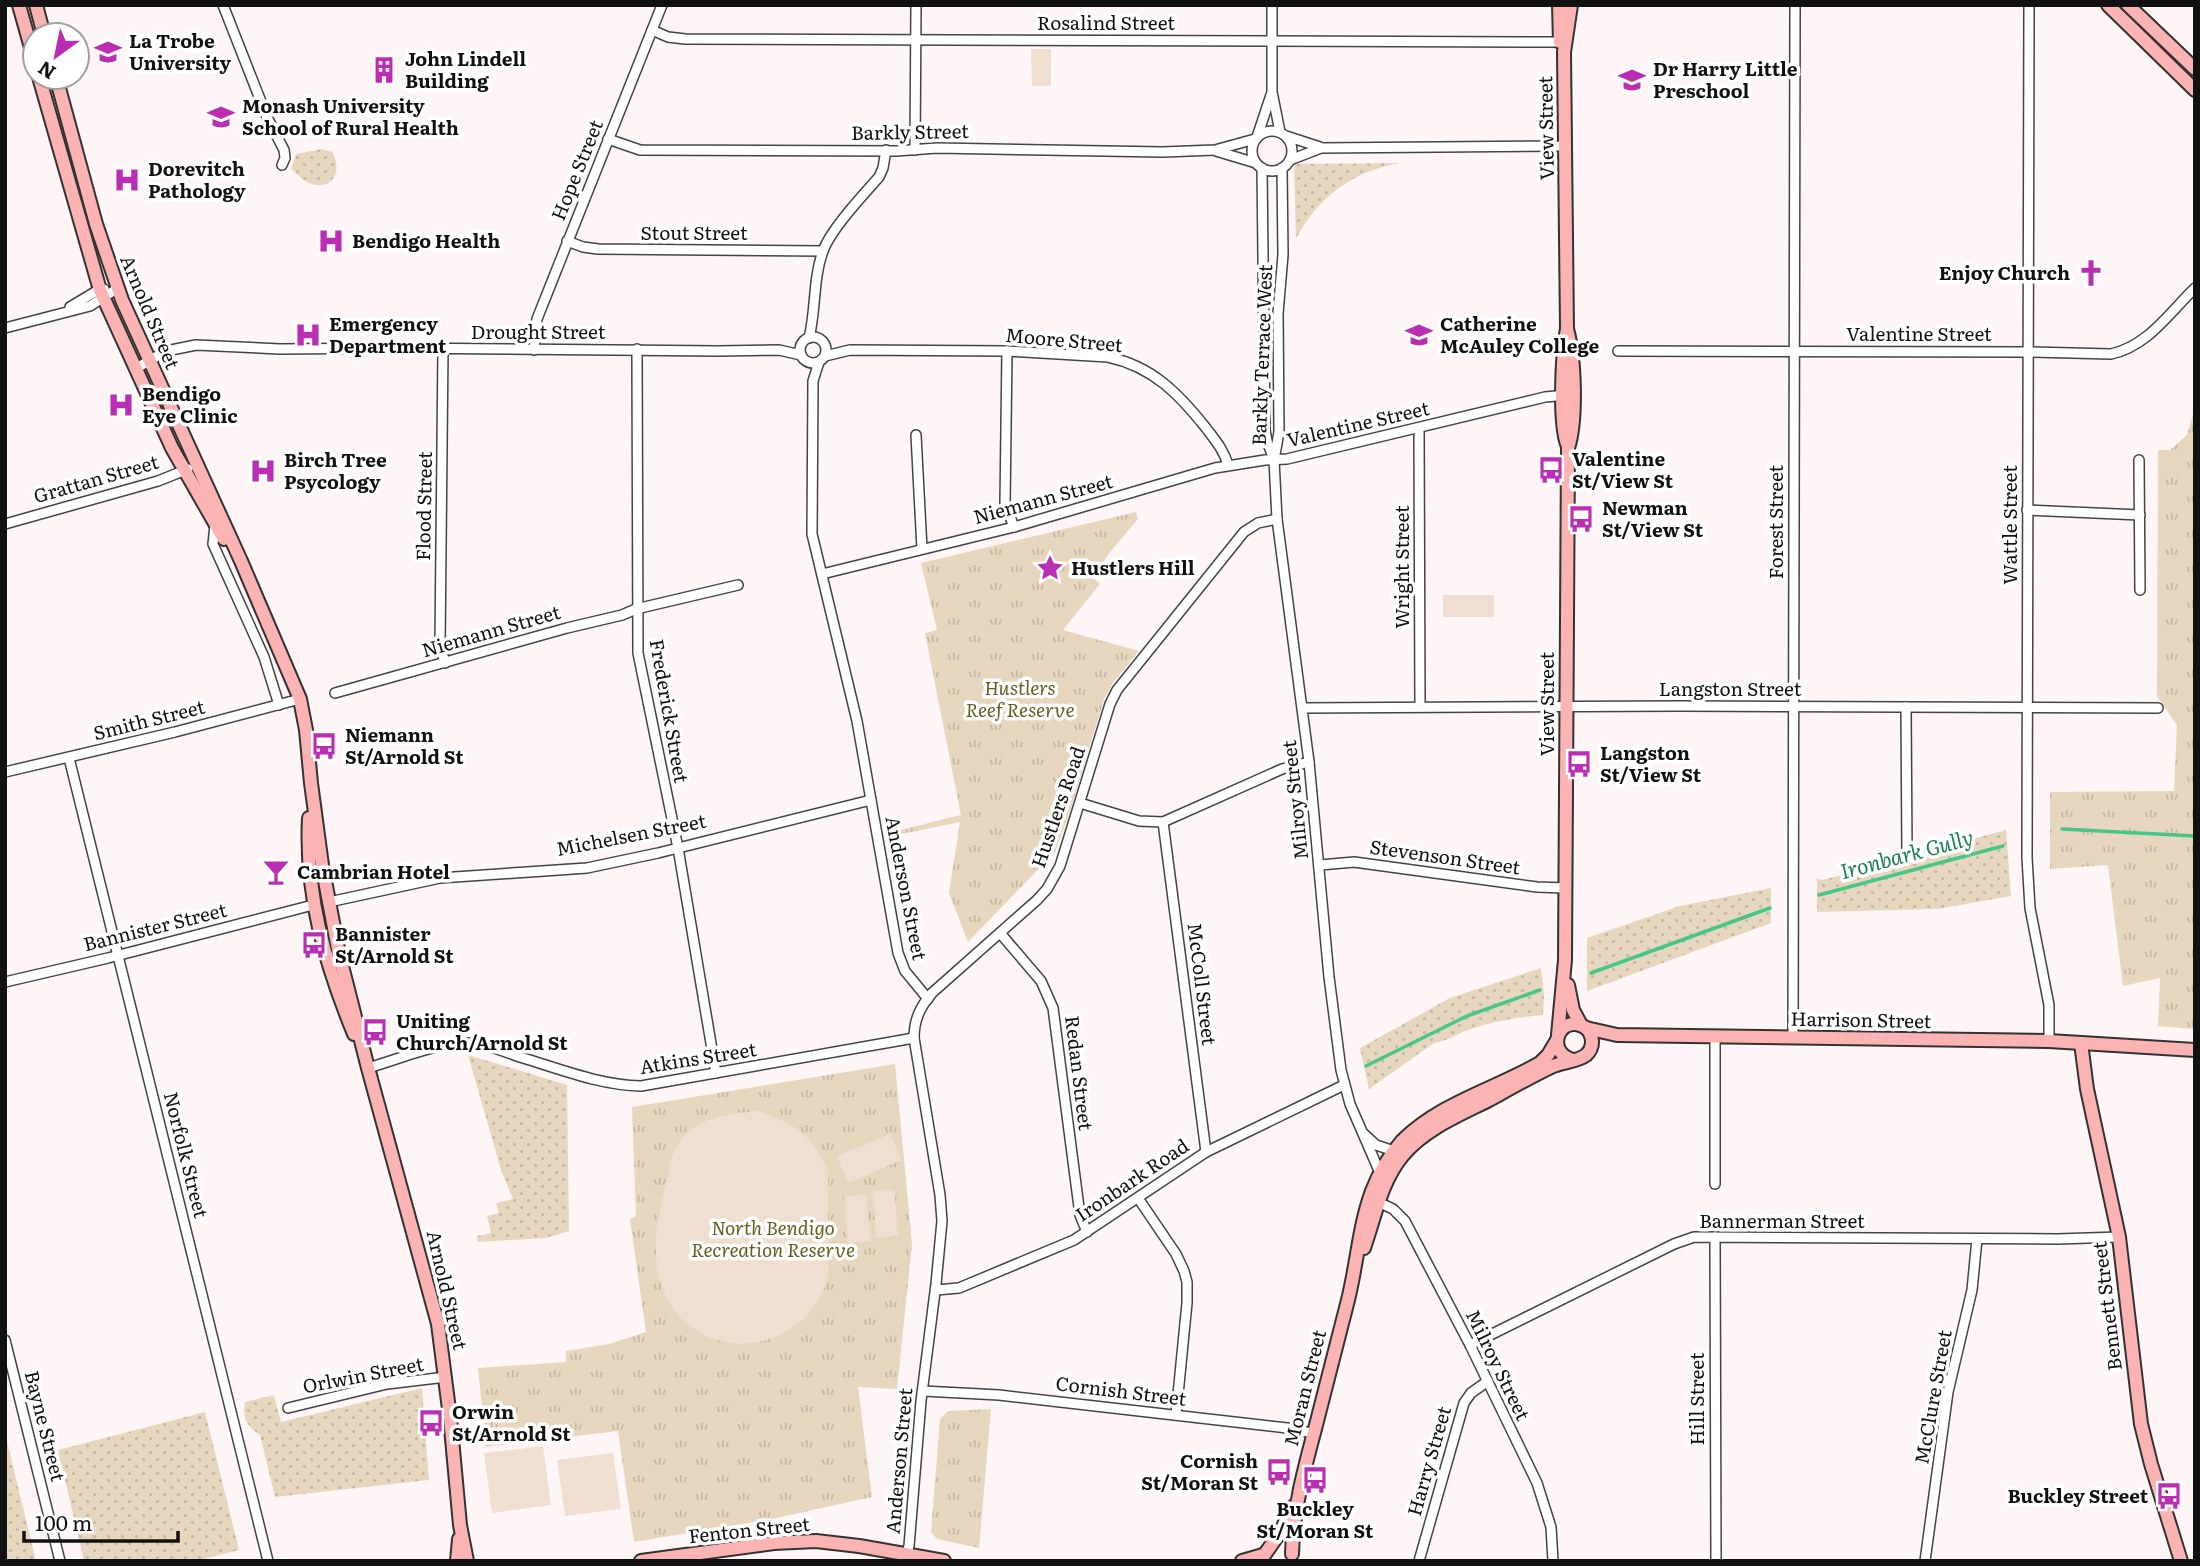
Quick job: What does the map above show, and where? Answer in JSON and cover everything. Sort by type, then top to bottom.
[{"type":"street","points":[[223,5],[272,128],[284,150],[282,165]]},
{"type":"street","name":"Hope Street","points":[[534,350],[537,319],[662,5]]},
{"type":"street","points":[[915,150],[916,5]]},
{"type":"street","points":[[1272,5],[1272,92],[1283,134],[1292,147],[1290,160]]},
{"type":"street","name":"View Street","points":[[1558,1037],[1565,960],[1568,448],[1572,427],[1568,395],[1572,350],[1567,329],[1565,146],[1559,5]]},
{"type":"street","name":"View Street","points":[[1562,47],[1571,5]]},
{"type":"street","name":"Forest Street","points":[[1793,1038],[1796,5]]},
{"type":"street","points":[[2108,5],[2195,90]]},
{"type":"street","points":[[2128,5],[2195,69]]},
{"type":"street","name":"Wattle Street","points":[[2029,6],[2028,886],[2049,1005],[2049,1041]]},
{"type":"street","name":"Rosalind Street","points":[[652,30],[668,37],[685,39],[1272,41],[1562,47]]},
{"type":"street","name":"Arnold Street","points":[[43,91],[102,294],[183,470],[253,590]]},
{"type":"street","name":"Arnold Street","points":[[60,91],[96,224],[118,288],[148,361],[241,561],[300,699],[339,954],[435,1308],[446,1377],[460,1525],[467,1561]]},
{"type":"street","points":[[1272,92],[1252,151],[1259,165],[1272,171],[1290,160],[1321,148],[1565,146]]},
{"type":"street","points":[[1256,138],[1268,131],[1321,148]]},
{"type":"street","name":"Barkly Street","points":[[608,139],[640,150],[937,148],[1163,152],[1214,150],[1256,138]]},
{"type":"street","points":[[822,359],[814,341],[814,316],[823,251],[832,234],[879,177],[886,150]]},
{"type":"street","name":"Barkly Street","points":[[1214,150],[1259,165]]},
{"type":"street","name":"Barkly Terrace West","points":[[1259,165],[1265,430],[1274,460]]},
{"type":"street","name":"Barkly Terrace West","points":[[1274,460],[1279,432],[1278,313],[1283,255],[1282,167]]},
{"type":"street","name":"Stout Street","points":[[567,241],[598,249],[823,251]]},
{"type":"street","points":[[5,328],[63,312],[118,288]]},
{"type":"street","name":"Valentine Street","points":[[1618,351],[2028,352],[2100,355],[2124,351],[2145,339],[2195,288]]},
{"type":"street","points":[[804,358],[800,348],[814,341]]},
{"type":"street","name":"Drought Street","points":[[135,369],[166,351],[196,345],[280,349],[779,350],[814,341]]},
{"type":"street","name":"Moore Street","points":[[814,341],[850,350],[1007,351],[1122,360],[1155,375],[1185,402],[1223,450],[1228,465]]},
{"type":"street","name":"Flood Street","points":[[443,348],[440,645],[445,663]]},
{"type":"street","name":"Frederick Street","points":[[637,349],[638,653],[678,848],[716,1073]]},
{"type":"street","name":"Drought Street","points":[[779,350],[804,358],[822,359]]},
{"type":"street","name":"Moore Street","points":[[822,359],[850,350]]},
{"type":"street","points":[[1007,351],[1006,504],[1014,527]]},
{"type":"street","name":"Anderson Street","points":[[804,358],[813,381],[812,534],[853,704],[898,953],[905,971],[928,999],[916,1018],[914,1038],[942,1221],[923,1391],[915,1495],[904,1558]]},
{"type":"street","name":"Anderson Street","points":[[813,381],[822,359]]},
{"type":"street","name":"Valentine Street","points":[[1274,460],[1545,397],[1568,395]]},
{"type":"street","name":"Wright Street","points":[[1419,428],[1420,706]]},
{"type":"street","points":[[916,435],[922,549]]},
{"type":"street","name":"Niemann Street","points":[[822,574],[1014,527],[1228,465],[1274,460]]},
{"type":"street","name":"Milroy Street","points":[[1274,460],[1278,519],[1320,865],[1327,964],[1344,1085],[1380,1173]]},
{"type":"street","points":[[2139,460],[2140,590]]},
{"type":"street","name":"Grattan Street","points":[[5,524],[140,486],[196,465]]},
{"type":"street","points":[[2027,510],[2140,515]]},
{"type":"street","name":"Hustlers Road","points":[[928,999],[1047,889],[1060,866],[1116,690],[1244,532],[1258,523],[1278,519]]},
{"type":"street","name":"Arnold Street","points":[[215,525],[213,544],[264,657],[279,705]]},
{"type":"street","name":"Niemann Street","points":[[335,693],[636,609],[738,585]]},
{"type":"street","name":"Smith Street","points":[[5,772],[300,699]]},
{"type":"street","points":[[1906,707],[1907,855]]},
{"type":"street","name":"Langston Street","points":[[1302,708],[2158,708]]},
{"type":"street","name":"Norfolk Street","points":[[69,758],[268,1561]]},
{"type":"street","points":[[1080,803],[1139,821],[1163,821],[1282,769],[1309,762]]},
{"type":"street","name":"Arnold Street","points":[[311,782],[308,846],[313,905],[338,993],[368,1068]]},
{"type":"street","name":"Michelsen Street","points":[[313,905],[440,878],[587,867],[678,848],[871,800]]},
{"type":"street","name":"McColl Street","points":[[1163,821],[1206,1152]]},
{"type":"street","name":"Stevenson Street","points":[[1320,865],[1354,862],[1537,887],[1565,888]]},
{"type":"street","name":"Bannister Street","points":[[5,982],[313,905]]},
{"type":"street","name":"Redan Street","points":[[1000,933],[1041,981],[1053,1008],[1080,1215],[1087,1232]]},
{"type":"street","name":"View Street","points":[[1565,960],[1573,1010],[1583,1027]]},
{"type":"street","points":[[1570,1025],[1583,1027],[1592,1037],[1591,1048],[1584,1057],[1551,1067],[1444,1123],[1393,1158],[1412,1132],[1431,1118],[1540,1063],[1548,1055],[1561,1030],[1570,1025]]},
{"type":"street","name":"Harrison Street","points":[[1583,1027],[1617,1035],[2049,1041],[2195,1050]]},
{"type":"street","points":[[1558,1037],[1559,1051],[1573,1060]]},
{"type":"street","name":"Harrison Street","points":[[1591,1048],[1609,1042],[1634,1043],[1672,1037]]},
{"type":"street","name":"Atkins Street","points":[[368,1068],[444,1046],[469,1043],[596,1080],[622,1085],[661,1084],[914,1038]]},
{"type":"street","points":[[1715,1038],[1715,1184]]},
{"type":"street","name":"Bennett Street","points":[[2081,1043],[2087,1088],[2119,1237],[2141,1424],[2181,1561]]},
{"type":"street","name":"Ironbark Road","points":[[936,1290],[959,1287],[1074,1240],[1206,1152],[1344,1085]]},
{"type":"street","points":[[1363,1133],[1393,1158]]},
{"type":"street","name":"Moran Street","points":[[1296,1558],[1293,1534],[1297,1497],[1350,1289],[1362,1226],[1380,1173],[1393,1158]]},
{"type":"street","name":"Moran Street","points":[[1350,1289],[1393,1158]]},
{"type":"street","points":[[1138,1198],[1176,1254],[1187,1282],[1176,1415]]},
{"type":"street","name":"Milroy Street","points":[[1378,1202],[1393,1209],[1405,1221],[1488,1381],[1543,1499],[1551,1527],[1553,1561]]},
{"type":"street","name":"Bannerman Street","points":[[1470,1345],[1694,1237],[2057,1240],[2119,1237]]},
{"type":"street","name":"Hill Street","points":[[1715,1237],[1716,1561]]},
{"type":"street","name":"McClure Street","points":[[1924,1561],[1948,1392],[1972,1290],[1977,1239]]},
{"type":"street","name":"Bayne Street","points":[[5,1339],[60,1561]]},
{"type":"street","name":"Orlwin Street","points":[[288,1408],[379,1386],[446,1377]]},
{"type":"street","name":"Harry Street","points":[[1419,1561],[1464,1403],[1471,1393],[1488,1381]]},
{"type":"street","name":"Cornish Street","points":[[923,1391],[999,1395],[1296,1429],[1314,1434]]},
{"type":"street","name":"Moran Street","points":[[1263,1556],[1280,1531],[1297,1497]]},
{"type":"street","name":"Arnold Street","points":[[457,1561],[460,1525]]},
{"type":"street","name":"Fenton Street","points":[[641,1561],[794,1542],[837,1543],[904,1558]]},
{"type":"street","points":[[1242,1561],[1280,1548],[1296,1558]]},
{"type":"street","name":"Fenton Street","points":[[702,1561],[812,1549],[944,1561]]},
{"type":"green space","points":[[1031,49],[1051,49],[1051,86],[1032,86]]},
{"type":"green space","points":[[322,149],[332,152],[335,158],[335,175],[329,183],[312,184],[291,169],[296,154]]},
{"type":"green space","points":[[1400,163],[1367,172],[1339,188],[1315,211],[1296,239],[1294,164]]},
{"type":"green space","points":[[2195,407],[2195,1029],[2158,1026],[2160,978],[2123,986],[2108,865],[2050,869],[2050,792],[2174,791],[2177,725],[2157,696],[2158,450],[2170,450],[2187,435]]},
{"type":"green space","name":"Hustlers Reef Reserve","points":[[1136,512],[1138,519],[1110,552],[1093,578],[1100,584],[1063,630],[1139,651],[1114,681],[1104,699],[1055,852],[968,942],[949,893],[960,822],[901,834],[900,830],[961,815],[925,633],[937,630],[921,563]]},
{"type":"green space","points":[[1443,595],[1494,595],[1494,617],[1443,617]]},
{"type":"green space","points":[[2006,830],[2011,896],[1937,909],[1817,912],[1817,879],[1898,861],[1907,865],[1913,862],[1916,854]]},
{"type":"green space","points":[[1771,888],[1771,923],[1587,991],[1587,938],[1680,906]]},
{"type":"green space","points":[[1541,968],[1543,1015],[1489,1024],[1434,1043],[1369,1089],[1360,1048],[1450,998]]},
{"type":"green space","points":[[468,1055],[567,1085],[569,1231],[546,1238],[478,1242],[477,1236],[491,1233],[487,1216],[499,1213],[496,1203],[513,1199],[502,1173]]},
{"type":"green space","name":"North Bendigo Recreation Reserve","points":[[895,1064],[912,1244],[897,1389],[858,1387],[872,1497],[772,1519],[634,1542],[618,1431],[486,1447],[478,1368],[566,1362],[566,1351],[609,1344],[646,1332],[630,1219],[636,1216],[632,1107]]},
{"type":"green space","points":[[759,1111],[802,1133],[816,1148],[828,1172],[828,1275],[815,1305],[796,1325],[773,1338],[748,1343],[722,1341],[698,1332],[678,1314],[663,1289],[657,1264],[658,1223],[672,1156],[683,1138],[701,1123],[712,1119]]},
{"type":"green space","points":[[890,1134],[902,1160],[848,1183],[837,1156]]},
{"type":"green space","points":[[894,1190],[898,1236],[876,1238],[873,1191]]},
{"type":"green space","points":[[866,1194],[870,1241],[848,1243],[844,1196]]},
{"type":"green space","points":[[422,1388],[429,1480],[275,1497],[260,1435],[245,1418],[245,1402],[274,1395],[281,1422]]},
{"type":"green space","points":[[991,1409],[979,1548],[937,1539],[931,1532],[940,1419],[948,1411]]},
{"type":"green space","points":[[205,1412],[239,1550],[196,1561],[84,1561],[58,1450]]},
{"type":"green space","points":[[5,1433],[36,1561],[5,1561]]},
{"type":"green space","points":[[543,1446],[551,1505],[492,1513],[484,1453]]},
{"type":"green space","points":[[613,1453],[621,1509],[565,1516],[557,1460]]},
{"type":"waterway","name":"Ironbark Gully","points":[[2062,829],[2195,836]]},
{"type":"waterway","name":"Ironbark Gully","points":[[1819,895],[2003,846]]},
{"type":"waterway","name":"Ironbark Gully","points":[[1591,973],[1770,908]]},
{"type":"waterway","name":"Ironbark Gully","points":[[1366,1066],[1467,1016],[1540,990]]},
{"type":"place","name":"La Trobe University","points":[[108,52]]},
{"type":"place","name":"John Lindell Building","points":[[384,70]]},
{"type":"place","name":"Dr Harry Little Preschool","points":[[1632,80]]},
{"type":"place","name":"Monash University School of Rural Health","points":[[221,117]]},
{"type":"place","name":"Dorevitch Pathology","points":[[127,180]]},
{"type":"place","name":"Bendigo Health","points":[[331,241]]},
{"type":"place","name":"Enjoy Church","points":[[2091,273]]},
{"type":"place","name":"Emergency Department","points":[[308,335]]},
{"type":"place","name":"Catherine McAuley College","points":[[1419,335]]},
{"type":"place","name":"Bendigo Eye Clinic","points":[[121,405]]},
{"type":"place","name":"Valentine St/View St","points":[[1551,470]]},
{"type":"place","name":"Birch Tree Psycology","points":[[263,471]]},
{"type":"place","name":"Newman St/View St","points":[[1581,519]]},
{"type":"place","name":"Hustlers Hill","points":[[1050,568]]},
{"type":"place","name":"Niemann St/Arnold St","points":[[324,746]]},
{"type":"place","name":"Langston St/View St","points":[[1579,764]]},
{"type":"place","name":"Cambrian Hotel","points":[[276,872]]},
{"type":"place","name":"Bannister St/Arnold St","points":[[314,945]]},
{"type":"place","name":"Uniting Church/Arnold St","points":[[375,1032]]},
{"type":"place","name":"Orwin St/Arnold St","points":[[431,1423]]},
{"type":"place","name":"Cornish St/Moran St","points":[[1279,1472]]},
{"type":"place","name":"Buckley St/Moran St","points":[[1315,1480]]},
{"type":"place","name":"Buckley Street","points":[[2169,1496]]}]
